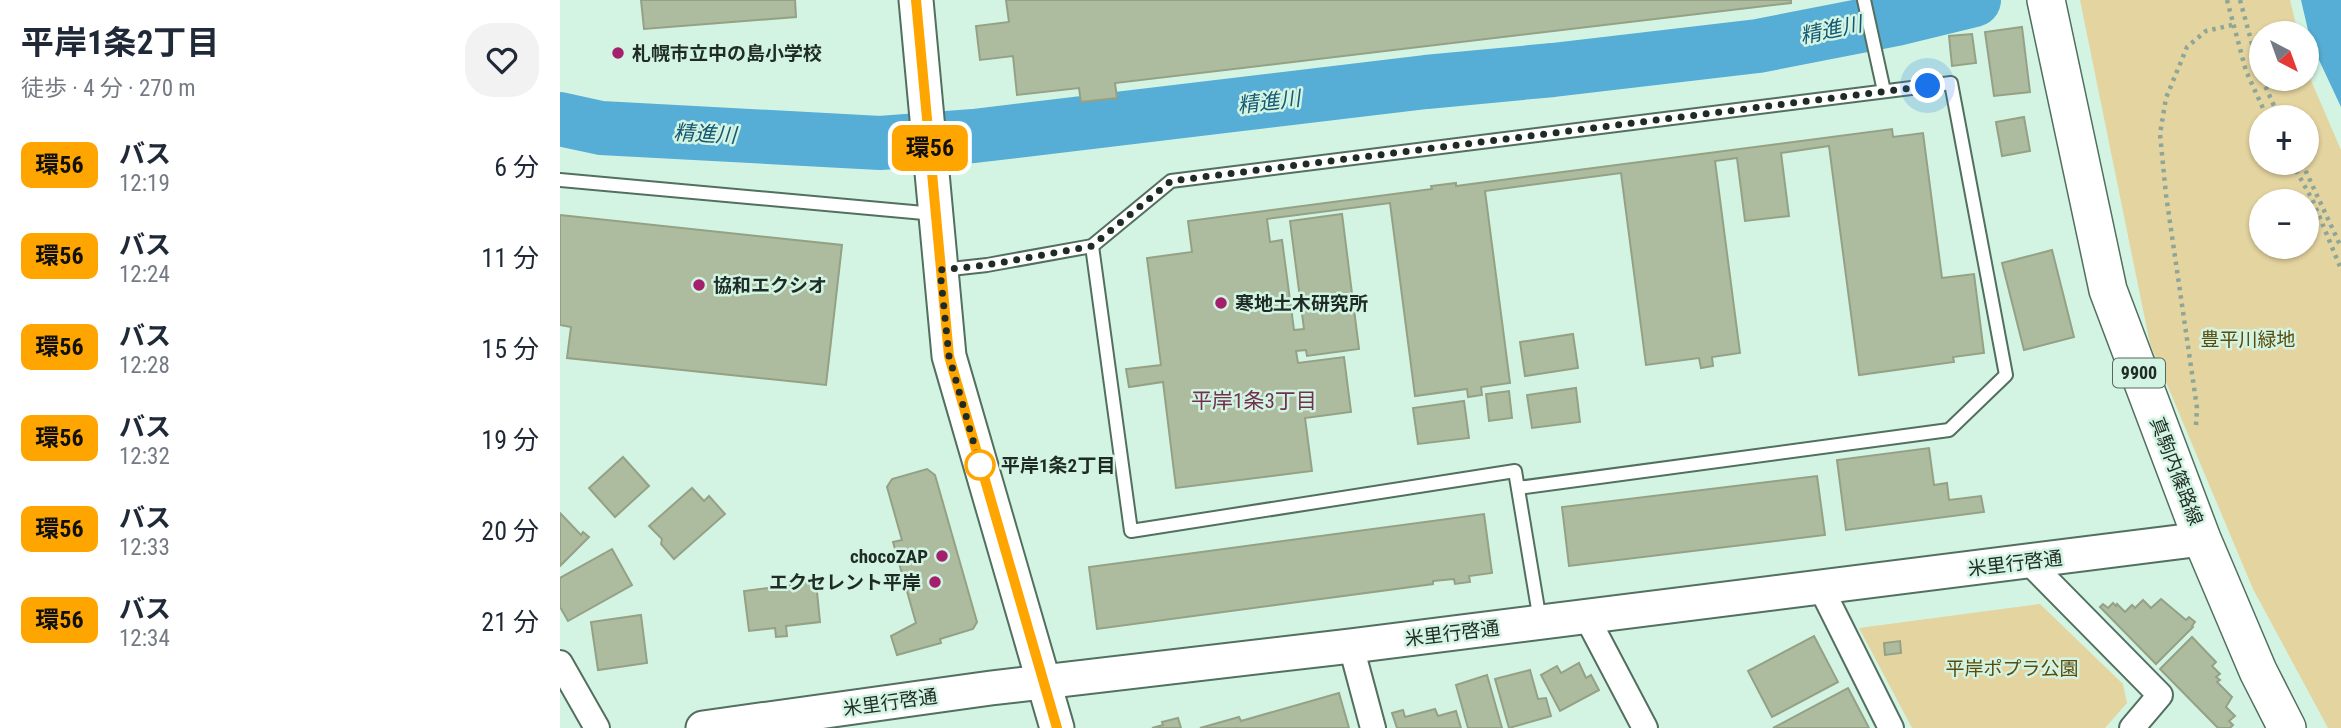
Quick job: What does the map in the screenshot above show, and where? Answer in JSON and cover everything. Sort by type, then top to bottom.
[{"type":"main road","name":"真駒内篠路線","points":[[2046,0],[2108,290],[2202,539],[2258,671],[2287,728]]},
{"type":"street","points":[[916,0],[949,356],[1057,728]]},
{"type":"street","name":"米里行啓通","points":[[703,728],[2202,539]]},
{"type":"street","points":[[2028,561],[2161,695],[2132,728]]},
{"type":"street","points":[[1820,586],[1891,728]]},
{"type":"street","points":[[1586,616],[1645,728]]},
{"type":"street","points":[[1352,646],[1373,728]]},
{"type":"street","points":[[560,663],[597,728]]},
{"type":"lane","points":[[1864,2],[1884,91]]},
{"type":"lane","points":[[940,270],[987,265],[1092,246],[1171,181],[1951,83],[2006,375],[1949,430],[1518,488]]},
{"type":"lane","points":[[560,180],[936,214]]},
{"type":"lane","points":[[1092,246],[1131,531],[1515,471],[1540,621]]},
{"type":"path","points":[[2227,0],[2246,71],[2262,105]]},
{"type":"path","points":[[2240,1],[2249,34]]},
{"type":"path","points":[[2196,431],[2197,408],[2166,195],[2160,134],[2166,98],[2187,47],[2206,31],[2232,25]]},
{"type":"path","points":[[2298,175],[2313,201],[2341,269]]},
{"type":"path","points":[[2308,175],[2341,247]]},
{"type":"green space","name":"豊平川緑地","points":[[2080,0],[2290,0],[2295,21],[2249,21],[2249,91],[2316,91],[2341,150],[2341,728],[2328,728],[2253,589],[2150,344]]},
{"type":"green space","name":"平岸ポプラ公園","points":[[2040,604],[2123,684],[2127,703],[2105,728],[1912,728],[1859,628]]},
{"type":"water","points":[[2301,0],[2341,0],[2341,107],[2319,60],[2319,21],[2306,21]]},
{"type":"building","points":[[641,0],[795,0],[796,17],[644,29]]},
{"type":"building","points":[[1006,0],[1791,0],[1791,3],[1115,83],[1117,98],[1081,102],[1079,88],[1017,95],[1013,56],[980,60],[976,26],[1009,22]]},
{"type":"building","points":[[2022,27],[2030,92],[1994,96],[1985,32]]},
{"type":"building","points":[[1972,34],[1976,63],[1952,66],[1949,36]]},
{"type":"building","points":[[2024,117],[2030,151],[2002,156],[1996,122]]},
{"type":"building","name":"寒地土木研究所","points":[[1892,129],[1893,137],[1923,133],[1942,278],[1974,274],[1984,353],[1953,357],[1954,362],[1859,375],[1829,146],[1781,153],[1789,216],[1745,221],[1737,158],[1715,161],[1740,353],[1712,357],[1713,366],[1701,368],[1699,358],[1646,365],[1621,173],[1485,191],[1510,383],[1481,387],[1482,395],[1468,397],[1467,389],[1415,396],[1390,203],[1267,219],[1270,242],[1282,240],[1294,330],[1304,329],[1290,221],[1342,214],[1359,349],[1307,356],[1306,350],[1296,351],[1298,363],[1344,357],[1351,412],[1305,418],[1312,471],[1176,488],[1163,382],[1129,387],[1126,369],[1161,365],[1147,258],[1192,252],[1188,221],[1432,189],[1431,186],[1456,183],[1456,186]]},
{"type":"building","name":"協和エクシオ","points":[[560,215],[842,245],[826,385],[567,358],[571,327],[560,325]]},
{"type":"building","points":[[2052,250],[2074,337],[2024,350],[2002,263]]},
{"type":"building","points":[[1573,334],[1578,368],[1525,376],[1520,342]]},
{"type":"building","points":[[1576,388],[1580,422],[1532,428],[1527,395]]},
{"type":"building","points":[[1509,391],[1512,418],[1489,421],[1486,394]]},
{"type":"building","points":[[1464,401],[1469,438],[1418,444],[1413,408]]},
{"type":"building","points":[[1929,448],[1934,485],[1947,483],[1949,500],[1981,496],[1984,512],[1846,530],[1837,460]]},
{"type":"building","points":[[623,457],[649,486],[615,517],[589,488]]},
{"type":"building","name":"エクセレント平岸","points":[[927,469],[935,475],[977,622],[973,629],[940,639],[941,643],[897,655],[891,636],[916,623],[893,542],[902,540],[887,487],[892,479]]},
{"type":"building","points":[[1817,476],[1825,535],[1569,566],[1562,507]]},
{"type":"building","points":[[692,488],[704,501],[709,496],[725,514],[674,559],[661,544],[662,539],[649,526]]},
{"type":"building","points":[[560,513],[581,535],[583,532],[589,537],[560,566]]},
{"type":"building","points":[[1484,514],[1492,573],[1469,576],[1470,582],[1455,584],[1454,579],[1433,581],[1433,584],[1097,629],[1089,567]]},
{"type":"building","points":[[612,549],[632,585],[568,621],[560,607],[560,578]]},
{"type":"building","points":[[816,582],[820,622],[786,626],[787,636],[776,637],[775,628],[749,631],[744,591]]},
{"type":"building","points":[[2161,599],[2186,620],[2189,617],[2195,622],[2156,664],[2100,607],[2103,604],[2108,608],[2113,603],[2125,612],[2132,605],[2135,608],[2143,600],[2151,608]]},
{"type":"building","points":[[641,615],[647,663],[598,670],[591,622]]},
{"type":"building","points":[[1814,636],[1838,682],[1772,717],[1748,671]]},
{"type":"building","points":[[2192,637],[2216,662],[2212,666],[2220,674],[2216,677],[2220,680],[2217,682],[2232,697],[2226,707],[2235,716],[2229,721],[2233,725],[2230,728],[2218,728],[2160,669]]},
{"type":"building","points":[[1900,641],[1901,653],[1885,655],[1884,643]]},
{"type":"building","points":[[1579,663],[1586,678],[1591,675],[1599,690],[1560,711],[1541,675],[1557,666],[1561,673]]},
{"type":"building","points":[[1530,670],[1538,699],[1546,698],[1551,716],[1509,728],[1495,679]]},
{"type":"building","points":[[1487,675],[1502,728],[1468,728],[1456,685]]},
{"type":"building","points":[[1848,688],[1869,728],[1773,728]]},
{"type":"building","points":[[1339,693],[1349,728],[1200,728],[1239,717],[1241,721]]},
{"type":"building","points":[[1435,709],[1438,716],[1456,711],[1461,728],[1397,728],[1392,713],[1403,710],[1405,717]]},
{"type":"building","points":[[1178,718],[1181,728],[1152,728],[1163,725],[1162,722]]},
{"type":"waterway","name":"精進川","points":[[560,119],[601,128],[880,143],[974,136],[1758,46],[1896,19],[1974,0]]},
{"type":"bus line","name":"環56","points":[[916,0],[949,356],[1057,728]]},
{"type":"place","name":"札幌市立中の島小学校","points":[[618,53]]},
{"type":"place","name":"協和エクシオ","points":[[699,285]]},
{"type":"place","name":"寒地土木研究所","points":[[1221,303]]},
{"type":"place","name":"平岸1条2丁目","points":[[980,465]]},
{"type":"place","name":"chocoZAP","points":[[942,556]]},
{"type":"place","name":"エクセレント平岸","points":[[935,582]]},
{"type":"district","name":"平岸1条3丁目","points":[[1254,401]]},
{"type":"route","points":[[980,465],[949,356],[940,270],[987,265],[1092,246],[1171,181],[1928,86]]}]
